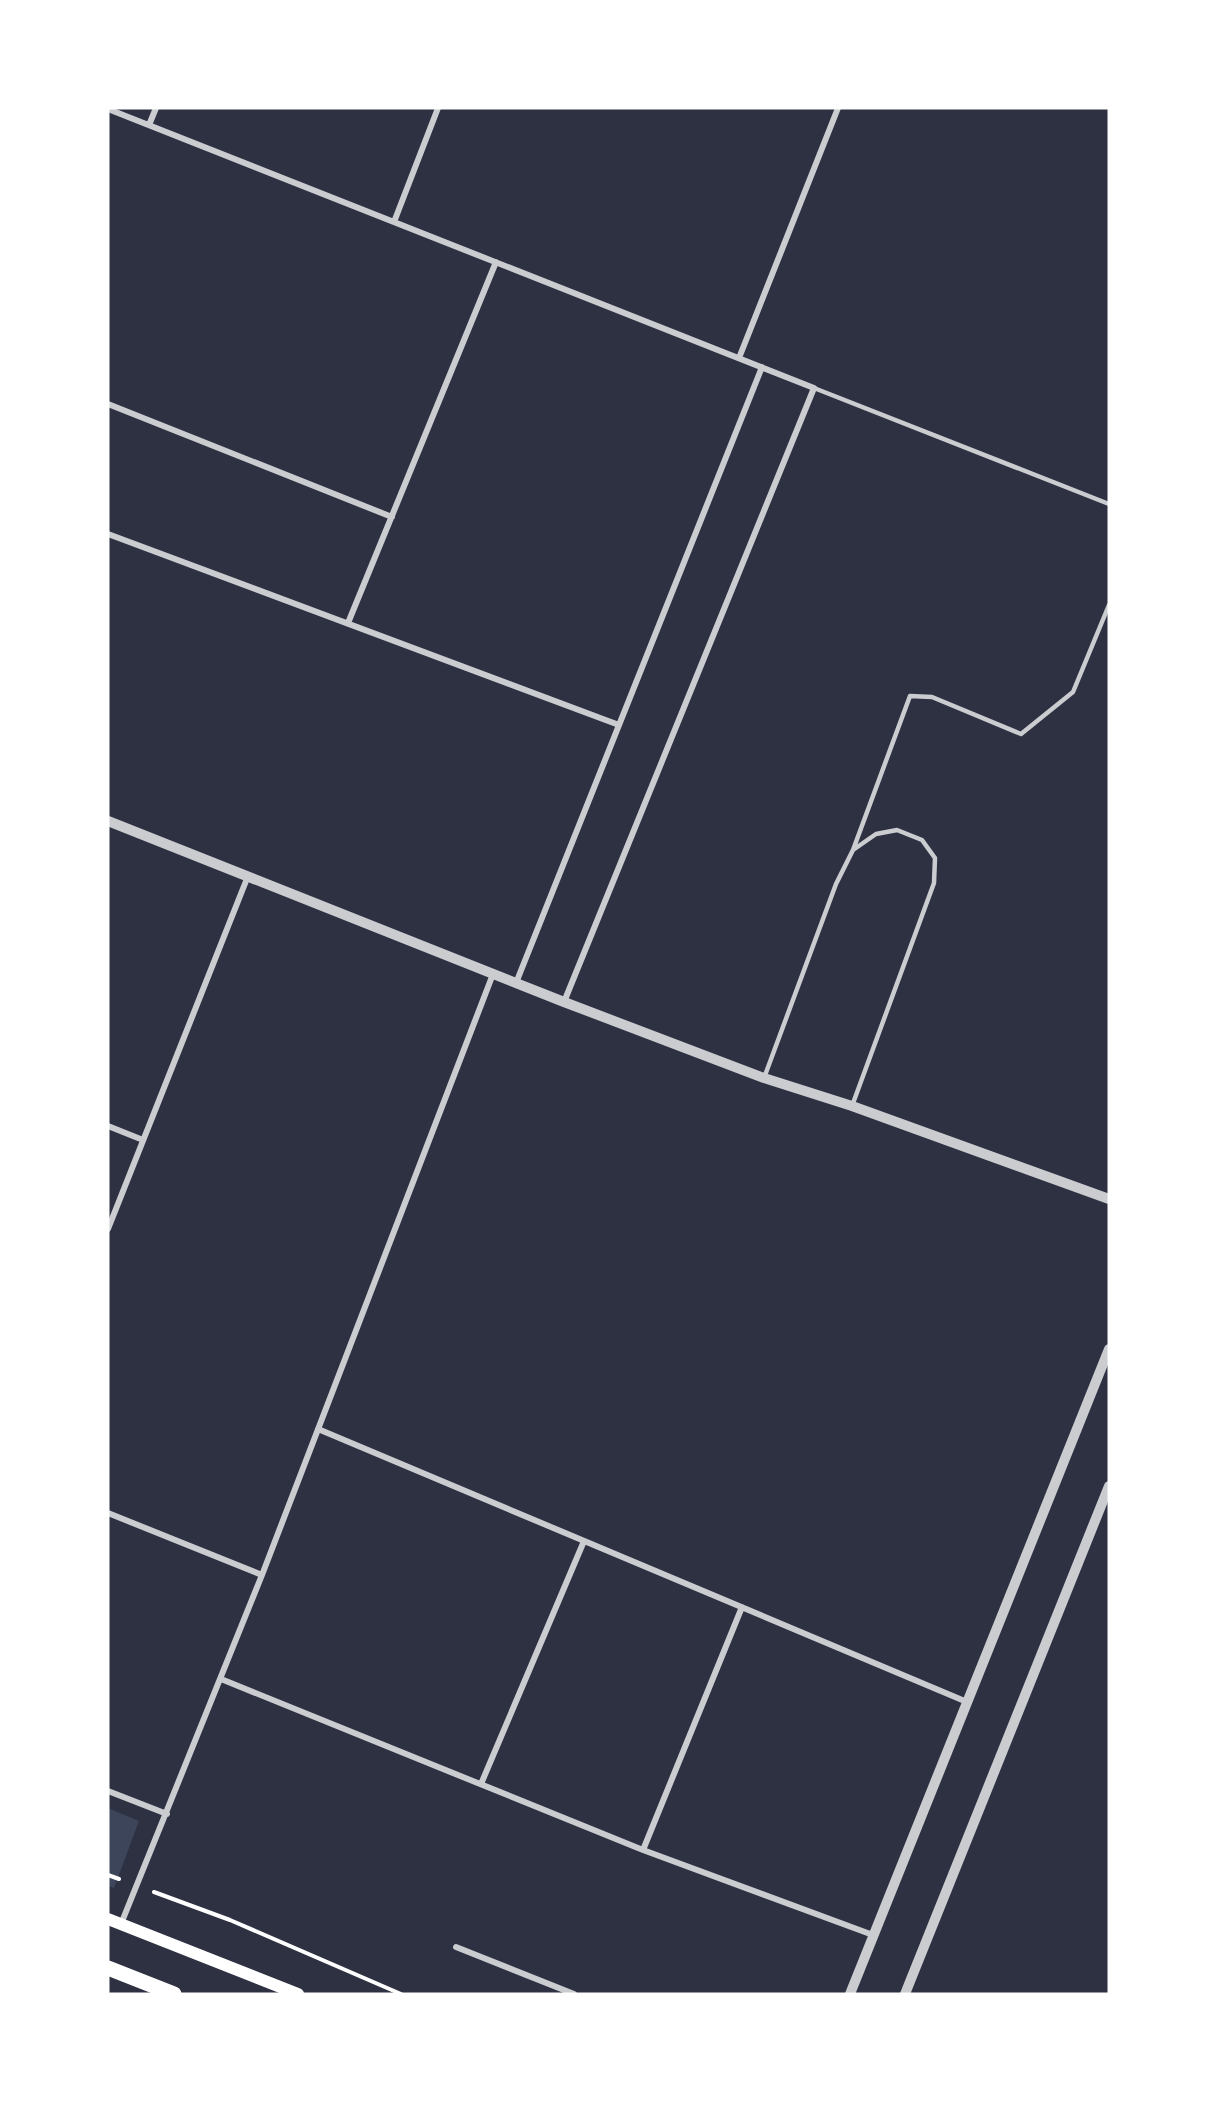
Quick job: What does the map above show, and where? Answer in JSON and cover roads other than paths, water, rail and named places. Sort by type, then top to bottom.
[{"type":"main road","points":[[108,1919],[298,1994]]},
{"type":"main road","points":[[108,1968],[174,1994]]},
{"type":"street","points":[[149,125],[156,108]]},
{"type":"street","points":[[394,222],[438,108]]},
{"type":"street","points":[[738,358],[838,108]]},
{"type":"street","points":[[108,109],[814,388],[564,1002]]},
{"type":"street","points":[[348,623],[496,262]]},
{"type":"street","points":[[516,983],[762,367]]},
{"type":"street","points":[[108,404],[392,517]]},
{"type":"street","points":[[108,534],[619,725]]},
{"type":"street","points":[[108,821],[564,1002],[764,1078],[852,1106],[1109,1200]]},
{"type":"street","points":[[108,1229],[248,876]]},
{"type":"street","points":[[122,1924],[262,1575],[494,974]]},
{"type":"street","points":[[108,1126],[143,1140]]},
{"type":"street","points":[[850,1994],[1109,1348]]},
{"type":"street","points":[[318,1429],[967,1702]]},
{"type":"street","points":[[905,1994],[1104,1512],[1109,1486]]},
{"type":"street","points":[[108,1514],[262,1575]]},
{"type":"street","points":[[481,1784],[584,1541]]},
{"type":"street","points":[[643,1850],[742,1607]]},
{"type":"street","points":[[221,1679],[643,1850],[873,1935]]},
{"type":"street","points":[[108,1791],[167,1814]]},
{"type":"street","points":[[456,1947],[574,1994]]},
{"type":"lane","points":[[814,388],[1109,504]]},
{"type":"lane","points":[[764,1078],[836,884],[853,850],[910,696],[932,697],[1021,734],[1073,692],[1109,605]]},
{"type":"lane","points":[[852,1106],[934,883],[935,858],[922,840],[897,830],[876,834],[853,850]]}]
